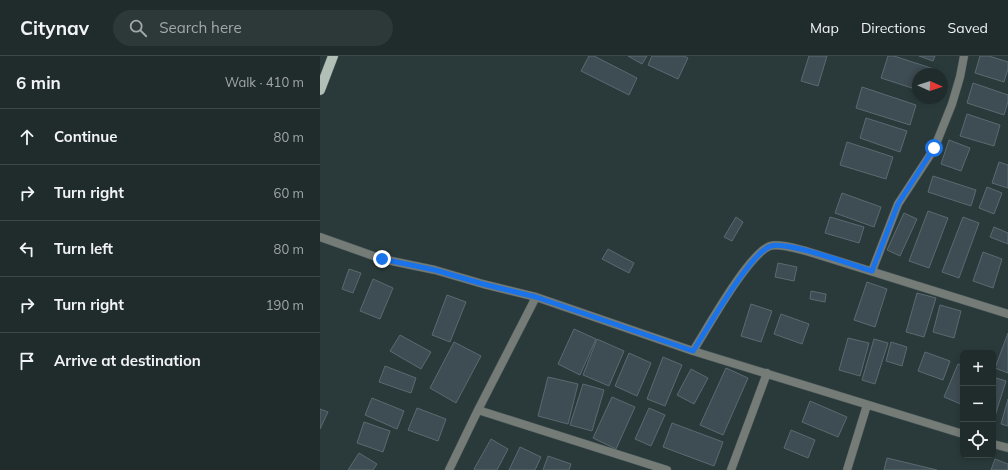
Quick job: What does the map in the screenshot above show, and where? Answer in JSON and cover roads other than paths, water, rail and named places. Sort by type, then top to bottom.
[{"type":"main road","points":[[320,90],[333,56]]},
{"type":"street","points":[[872,271],[898,204],[934,148],[952,104],[960,77],[964,56]]},
{"type":"street","points":[[320,237],[382,259],[435,270],[536,297],[693,351],[960,433]]},
{"type":"street","points":[[693,351],[744,270],[761,252],[771,246],[788,246],[806,251],[1008,314]]},
{"type":"street","points":[[449,470],[536,297]]},
{"type":"street","points":[[731,470],[767,373]]},
{"type":"street","points":[[847,470],[868,405]]},
{"type":"street","points":[[478,410],[667,470]]},
{"type":"street","points":[[996,445],[1008,448]]}]
